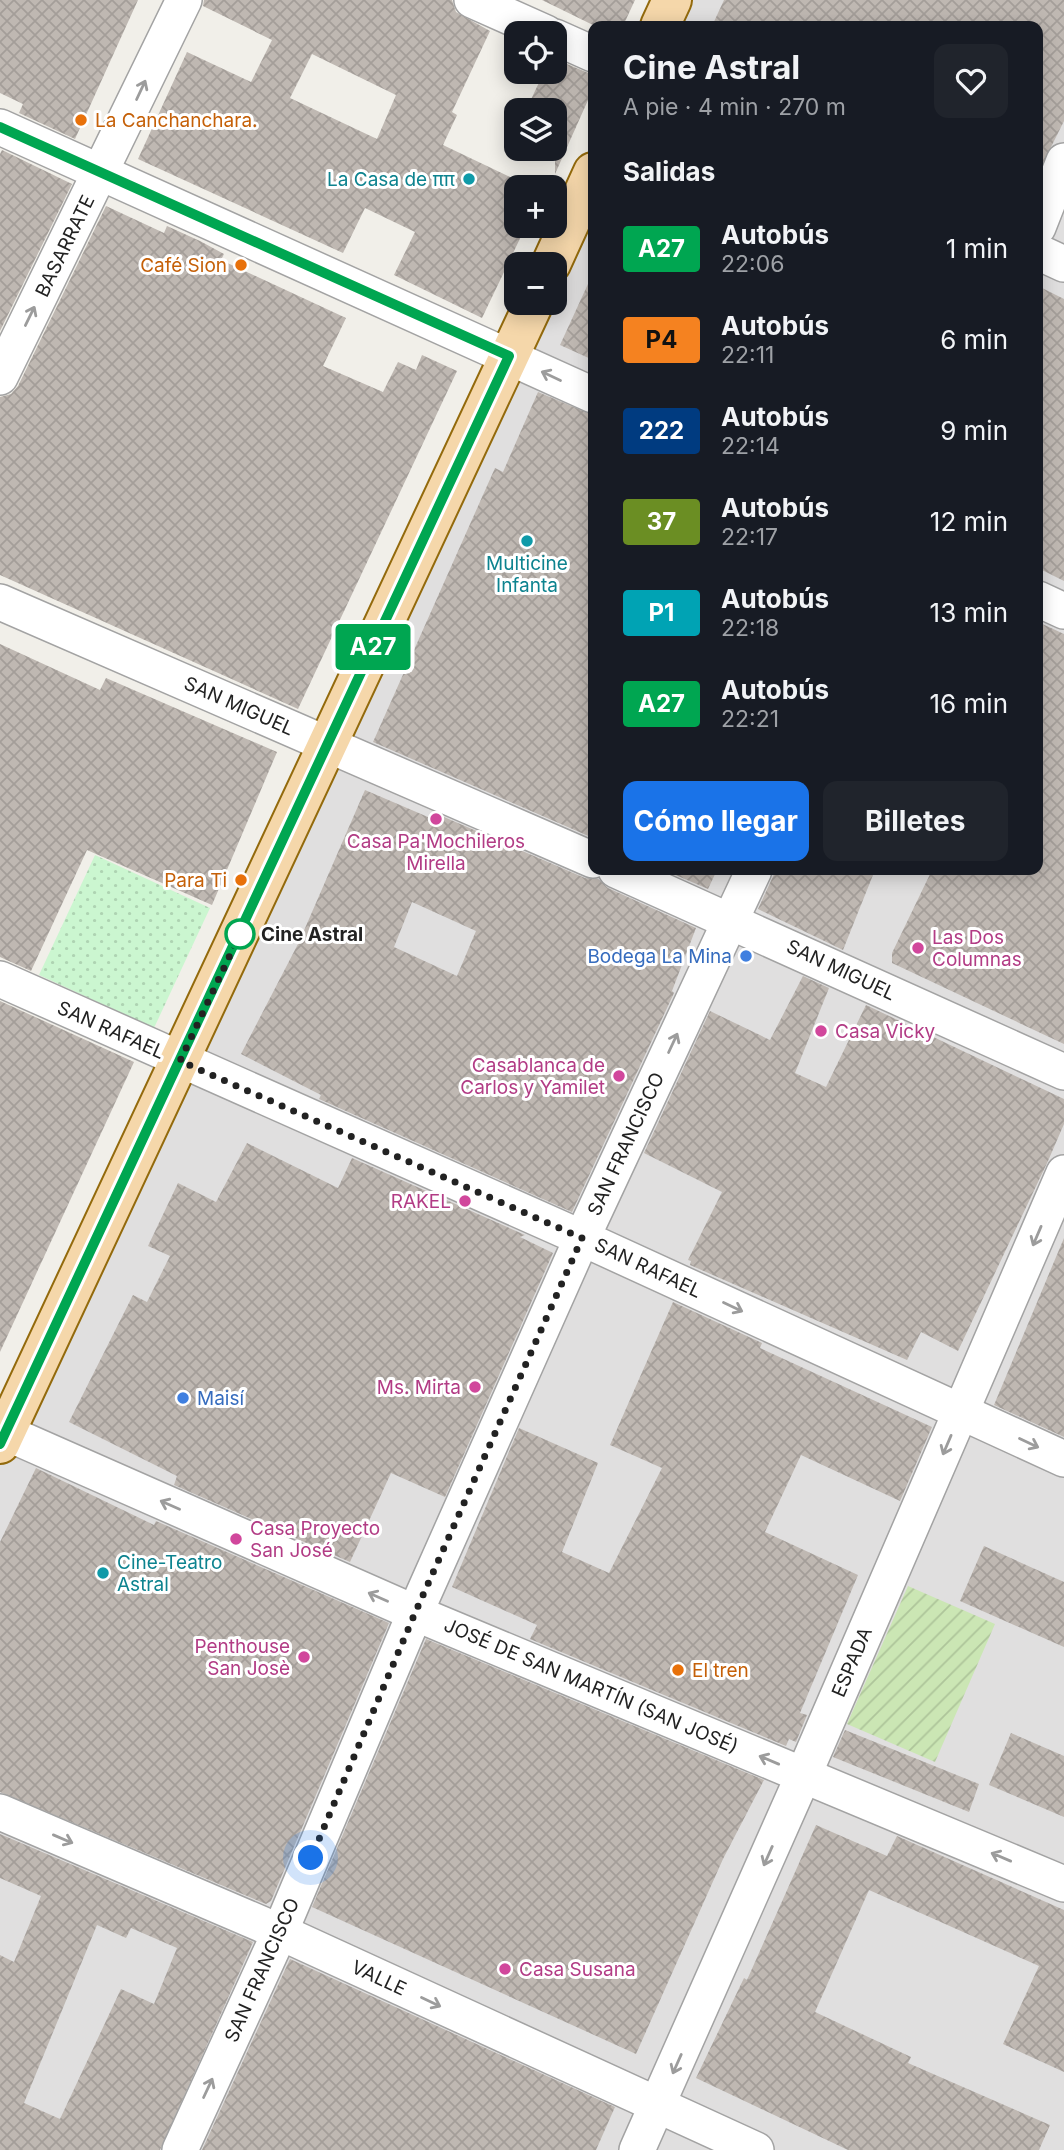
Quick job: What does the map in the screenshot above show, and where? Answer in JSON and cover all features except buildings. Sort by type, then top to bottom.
[{"type":"main road","points":[[662,21],[672,0]]},
{"type":"main road","points":[[556,252],[588,183]]},
{"type":"main road","points":[[2,1436],[528,315]]},
{"type":"street","name":"BASARRATE","points":[[0,377],[102,173],[184,0]]},
{"type":"street","points":[[472,0],[520,21]]},
{"type":"street","points":[[567,42],[588,52]]},
{"type":"street","points":[[0,127],[588,393]]},
{"type":"street","points":[[1043,214],[1064,161]]},
{"type":"street","points":[[1043,254],[1064,264]]},
{"type":"street","points":[[1043,601],[1064,611]]},
{"type":"street","name":"SAN MIGUEL","points":[[0,602],[588,858]]},
{"type":"street","name":"SAN MIGUEL","points":[[628,875],[1064,1072]]},
{"type":"street","name":"SAN FRANCISCO","points":[[180,2150],[280,1932],[415,1613],[582,1238],[752,875]]},
{"type":"street","name":"SAN RAFAEL","points":[[0,979],[582,1238],[1064,1459]]},
{"type":"street","name":"ESPADA","points":[[637,2150],[804,1774],[1064,1173]]},
{"type":"street","name":"JOSÉ DE SAN MARTÍN (SAN JOSÉ)","points":[[2,1436],[415,1613],[1064,1884]]},
{"type":"street","name":"VALLE","points":[[0,1812],[280,1932],[756,2150]]},
{"type":"shaded area","points":[[672,0],[1064,0],[1064,2150],[0,2150],[0,1444],[528,315],[567,315],[567,252],[560,252],[588,184],[588,875],[1043,875],[1043,21],[662,21]]},
{"type":"green space","points":[[95,855],[210,908],[154,1028],[39,975]]},
{"type":"green space","points":[[908,1586],[995,1624],[935,1762],[847,1724]]},
{"type":"bus line","name":"A27","points":[[0,127],[509,356],[0,1444]]},
{"type":"place","name":"La Canchanchara.","points":[[81,120]]},
{"type":"place","name":"La Casa de ππ","points":[[469,179]]},
{"type":"place","name":"Café Sion","points":[[241,265]]},
{"type":"place","name":"Multicine Infanta","points":[[527,541]]},
{"type":"place","name":"Casa Pa'Mochileros Mirella","points":[[436,819]]},
{"type":"place","name":"Para Ti","points":[[241,880]]},
{"type":"place","name":"Cine Astral","points":[[240,934]]},
{"type":"place","name":"Las Dos Columnas","points":[[918,948]]},
{"type":"place","name":"Bodega La Mina","points":[[746,956]]},
{"type":"place","name":"Casa Vicky","points":[[821,1031]]},
{"type":"place","name":"Casablanca de Carlos y Yamilet","points":[[619,1076]]},
{"type":"place","name":"RAKEL","points":[[465,1201]]},
{"type":"place","name":"Ms. Mirta","points":[[475,1387]]},
{"type":"place","name":"Maisí","points":[[183,1398]]},
{"type":"place","name":"Casa Proyecto San José","points":[[236,1539]]},
{"type":"place","name":"Cine-Teatro Astral","points":[[103,1573]]},
{"type":"place","name":"Penthouse San Josè","points":[[304,1657]]},
{"type":"place","name":"El tren","points":[[678,1670]]},
{"type":"place","name":"Casa Susana","points":[[505,1969]]},
{"type":"route","points":[[240,934],[180,1061],[582,1238],[415,1613],[311,1858]]}]
